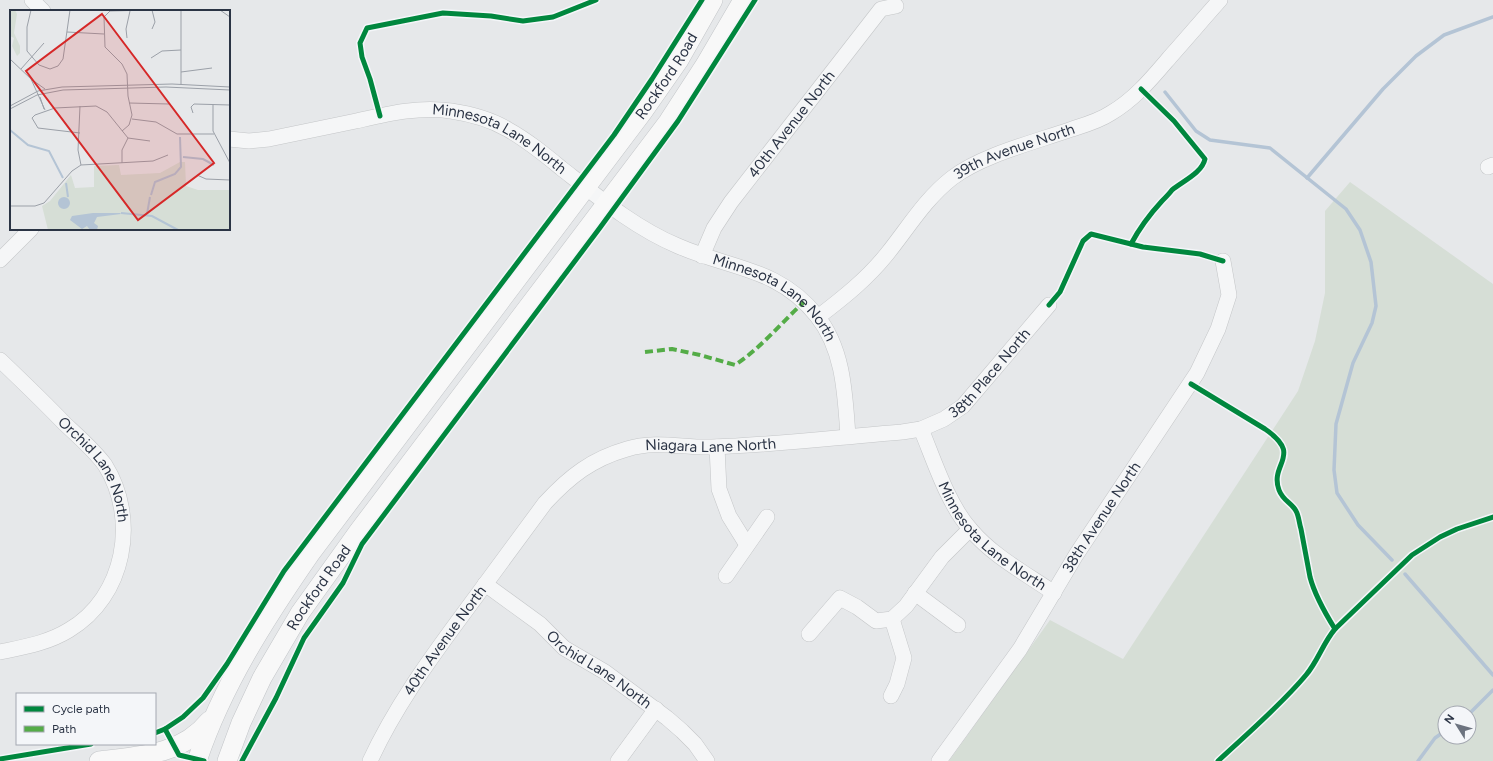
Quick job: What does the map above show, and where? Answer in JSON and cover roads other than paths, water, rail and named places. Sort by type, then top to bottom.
[{"type":"main road","name":"Rockford Road","points":[[197,761],[219,704],[272,609],[310,554],[642,113],[679,60],[713,0]]},
{"type":"main road","name":"Rockford Road","points":[[227,761],[241,723],[262,678],[300,613],[358,532],[668,122],[743,0]]},
{"type":"main road","points":[[99,761],[163,751],[189,740],[201,731],[219,704]]},
{"type":"street","points":[[32,0],[42,10]]},
{"type":"street","name":"39th Avenue North","points":[[818,317],[866,278],[887,254],[919,210],[952,178],[972,165],[994,156],[1088,124],[1110,114],[1131,100],[1220,0]]},
{"type":"street","name":"40th Avenue North","points":[[702,256],[714,228],[731,202],[881,9],[896,6]]},
{"type":"street","name":"Minnesota Lane North","points":[[230,139],[249,141],[269,139],[420,109],[450,111],[479,117],[506,128],[531,144],[607,204],[647,231],[677,246],[702,256],[750,270],[774,280],[797,294],[818,317],[830,336],[839,361],[844,387],[848,436]]},
{"type":"street","points":[[0,260],[30,230]]},
{"type":"street","name":"38th Avenue North","points":[[939,761],[1020,649],[1100,519],[1191,384],[1203,363],[1218,329],[1229,294],[1223,261]]},
{"type":"street","name":"38th Place North","points":[[921,429],[944,419],[963,406],[1049,305]]},
{"type":"street","name":"Orchid Lane North","points":[[0,360],[89,446],[104,465],[115,485],[122,508],[124,532],[122,555],[115,577],[101,601],[88,616],[70,630],[49,640],[26,647],[0,652]]},
{"type":"street","name":"Minnesota Lane North","points":[[921,429],[948,493],[958,512],[970,529],[995,553],[1054,593]]},
{"type":"street","name":"Niagara Lane North","points":[[529,525],[545,503],[562,484],[582,468],[604,457],[628,448],[653,444],[717,447],[902,432],[921,429]]},
{"type":"street","points":[[717,447],[719,489],[729,516],[747,545]]},
{"type":"street","points":[[726,576],[767,516]]},
{"type":"street","name":"40th Avenue North","points":[[370,761],[409,690],[529,525]]},
{"type":"street","points":[[809,634],[840,598],[857,607],[876,621],[892,619],[906,606],[942,557],[970,529]]},
{"type":"street","name":"Orchid Lane North","points":[[485,584],[540,624],[564,648],[605,672],[656,709],[682,730],[695,744],[707,761]]},
{"type":"street","points":[[915,593],[958,625]]},
{"type":"street","points":[[891,696],[897,684],[904,658],[892,619]]},
{"type":"street","points":[[618,761],[656,709]]},
{"type":"waterway","points":[[1307,178],[1383,89],[1416,56],[1444,35],[1493,17]]},
{"type":"waterway","points":[[1165,92],[1196,131],[1210,140],[1270,148],[1346,209],[1360,230],[1371,262],[1376,306],[1372,323],[1353,363],[1336,424],[1334,470],[1337,493],[1358,525],[1392,560]]},
{"type":"waterway","points":[[1405,574],[1493,675]]},
{"type":"waterway","points":[[1477,706],[1493,690]]},
{"type":"waterway","points":[[1418,761],[1437,737]]}]
